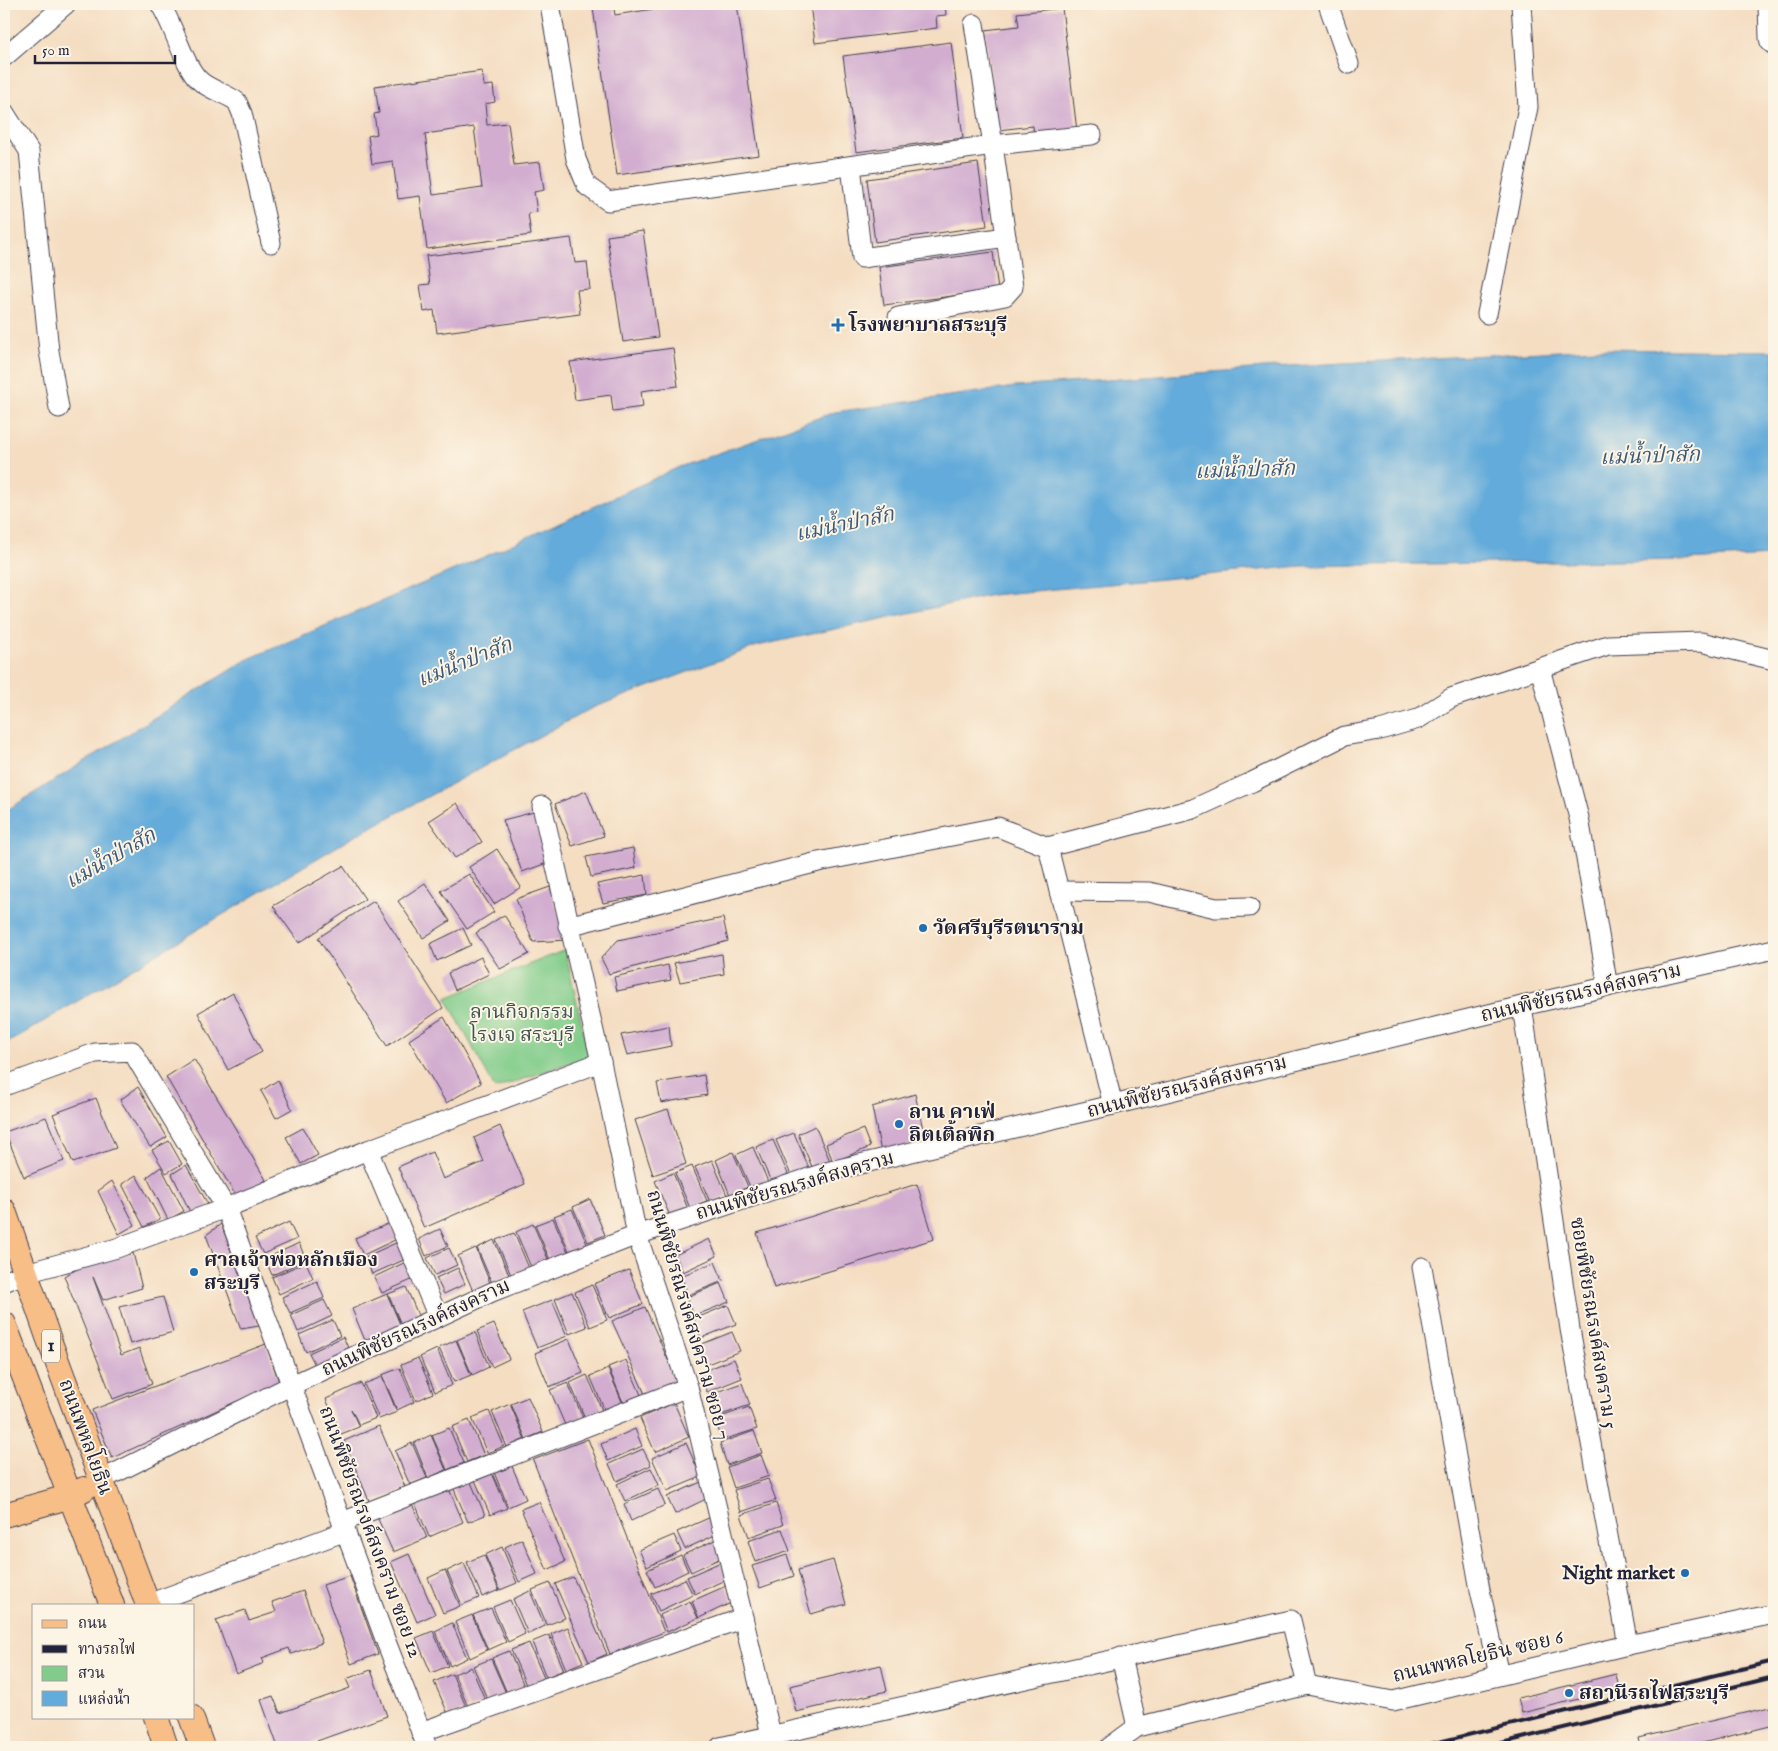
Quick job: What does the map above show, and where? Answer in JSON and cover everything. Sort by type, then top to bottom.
[{"type":"main road","name":"ถนนพหลโยธิน","points":[[4,1211],[48,1337],[148,1604]]},
{"type":"main road","name":"ถนนพหลโยธิน","points":[[4,1324],[112,1604]]},
{"type":"main road","name":"ถนนพิชัยรณรงค์สงคราม","points":[[4,1515],[71,1496],[101,1480]]},
{"type":"main road","points":[[156,1718],[166,1747]]},
{"type":"main road","points":[[191,1718],[202,1747]]},
{"type":"street","points":[[4,57],[66,4]]},
{"type":"street","points":[[160,4],[166,12],[190,66],[199,80],[212,90],[236,102],[242,113],[271,243]]},
{"type":"street","points":[[550,4],[576,159],[587,186],[608,201],[993,145],[1092,135]]},
{"type":"street","points":[[1328,4],[1349,64]]},
{"type":"street","points":[[1487,314],[1528,107],[1521,4]]},
{"type":"street","points":[[1768,4],[1770,42],[1774,46]]},
{"type":"street","points":[[898,317],[1005,296],[1013,287],[974,24]]},
{"type":"street","points":[[4,112],[29,151],[49,351],[59,408]]},
{"type":"street","points":[[850,166],[862,258],[1006,237]]},
{"type":"street","points":[[568,926],[818,862],[998,827],[1048,847],[1193,809],[1344,736],[1380,730],[1418,719],[1450,698],[1608,645],[1702,642],[1774,660]]},
{"type":"street","points":[[1540,668],[1579,818],[1608,986]]},
{"type":"street","name":"ถนนพิชัยรณรงค์สงคราม ซอย 7","points":[[542,806],[568,926],[601,1062],[637,1234],[688,1387],[772,1741]]},
{"type":"street","points":[[1048,847],[1114,1105]]},
{"type":"street","points":[[1059,891],[1149,892],[1216,908],[1248,907]]},
{"type":"street","name":"ถนนพิชัยรณรงค์สงคราม","points":[[101,1480],[292,1385],[492,1292],[637,1234],[830,1171],[1114,1105],[1522,1006],[1774,949]]},
{"type":"street","name":"ซอยพิชัยรณรงค์สงคราม 5","points":[[1522,1006],[1570,1329],[1628,1645]]},
{"type":"street","name":"ถนนพิชัยรณรงค์สงคราม ซอย 12","points":[[4,1086],[95,1053],[132,1051],[226,1208],[424,1740]]},
{"type":"street","points":[[4,1282],[26,1273],[117,1248],[226,1208],[368,1150],[601,1062]]},
{"type":"street","points":[[368,1150],[438,1317]]},
{"type":"street","points":[[1422,1267],[1480,1590],[1499,1676]]},
{"type":"street","points":[[148,1604],[688,1387]]},
{"type":"street","name":"ถนนพหลโยธิน ซอย 6","points":[[1110,1747],[1137,1727],[1307,1685],[1393,1701],[1628,1645],[1774,1614]]},
{"type":"street","points":[[424,1740],[743,1618]]},
{"type":"street","points":[[720,1747],[772,1741],[1122,1657],[1291,1620],[1307,1685]]},
{"type":"street","points":[[1122,1657],[1137,1727]]},
{"type":"green space","name":"ลานกิจกรรม โรงเจ สระบุรี","points":[[565,950],[589,1056],[495,1089],[446,998]]},
{"type":"water","name":"แม่น้ำป่าสัก","points":[[1596,349],[1774,351],[1774,556],[1684,560],[1302,566],[992,595],[757,646],[592,708],[353,837],[4,1045],[4,812],[246,660],[493,553],[679,467],[835,412],[1015,387],[1290,366]]},
{"type":"building","points":[[613,4],[615,15],[686,4],[737,4],[759,155],[617,175],[593,8]]},
{"type":"building","points":[[810,4],[945,4],[946,15],[936,16],[937,28],[815,43]]},
{"type":"building","points":[[1062,8],[1077,131],[1034,136],[1033,126],[998,130],[985,30],[1019,26],[1017,13]]},
{"type":"building","points":[[951,42],[963,138],[856,152],[843,56]]},
{"type":"building","points":[[482,71],[484,86],[493,85],[495,102],[485,104],[487,125],[508,123],[514,165],[540,162],[544,190],[534,192],[537,212],[528,213],[531,235],[427,249],[420,196],[398,199],[393,161],[372,164],[368,136],[377,134],[374,114],[379,113],[375,86]],"holes":[[[474,127],[482,188],[433,195],[425,134]]]},
{"type":"building","points":[[978,163],[987,226],[875,242],[867,179]]},
{"type":"building","points":[[643,231],[658,337],[623,342],[607,236]]},
{"type":"building","points":[[571,238],[575,263],[587,262],[590,289],[577,290],[580,314],[437,333],[434,310],[424,312],[420,285],[430,284],[426,256]]},
{"type":"building","points":[[993,252],[998,290],[884,305],[879,267]]},
{"type":"building","points":[[673,348],[678,386],[641,391],[643,407],[613,411],[611,395],[575,400],[570,362]]},
{"type":"building","points":[[586,791],[604,836],[572,846],[555,804]]},
{"type":"building","points":[[457,803],[482,842],[455,858],[429,821]]},
{"type":"building","points":[[534,812],[547,863],[522,872],[503,820]]},
{"type":"building","points":[[633,848],[636,868],[591,877],[586,857]]},
{"type":"building","points":[[497,849],[521,887],[494,904],[469,867]]},
{"type":"building","points":[[343,866],[365,899],[299,943],[273,906]]},
{"type":"building","points":[[469,874],[494,912],[467,929],[441,891]]},
{"type":"building","points":[[645,875],[647,895],[603,903],[597,884]]},
{"type":"building","points":[[425,883],[450,921],[423,938],[398,901]]},
{"type":"building","points":[[550,887],[567,940],[533,942],[516,899]]},
{"type":"building","points":[[374,901],[443,1008],[387,1046],[318,938]]},
{"type":"building","points":[[504,915],[529,954],[500,969],[476,933]]},
{"type":"building","points":[[723,918],[728,941],[609,974],[601,958],[618,940]]},
{"type":"building","points":[[463,928],[471,945],[437,961],[430,944]]},
{"type":"building","points":[[722,954],[724,974],[680,982],[674,963]]},
{"type":"building","points":[[481,957],[489,974],[455,990],[448,973]]},
{"type":"building","points":[[668,965],[671,980],[617,991],[614,977]]},
{"type":"building","points":[[233,993],[262,1052],[228,1070],[198,1013]]},
{"type":"building","points":[[444,1017],[481,1083],[446,1103],[409,1040]]},
{"type":"building","points":[[669,1026],[671,1046],[627,1055],[621,1035]]},
{"type":"building","points":[[194,1059],[266,1180],[237,1198],[166,1077]]},
{"type":"building","points":[[704,1075],[707,1095],[661,1103],[657,1083]]},
{"type":"building","points":[[278,1080],[292,1109],[276,1118],[261,1091]]},
{"type":"building","points":[[138,1087],[167,1137],[150,1147],[120,1100]]},
{"type":"building","name":"ลาน คาเฟ่ ลิตเติ้ลพิก","points":[[915,1094],[926,1142],[881,1152],[872,1107]]},
{"type":"building","points":[[96,1098],[116,1148],[73,1163],[53,1114]]},
{"type":"building","points":[[668,1109],[686,1164],[653,1175],[635,1120]]},
{"type":"building","points":[[46,1117],[64,1161],[24,1177],[5,1132]]},
{"type":"building","points":[[500,1126],[525,1184],[424,1228],[398,1167],[432,1152],[443,1179],[484,1162],[474,1138]]},
{"type":"building","points":[[815,1126],[830,1161],[813,1169],[798,1134]]},
{"type":"building","points":[[303,1128],[318,1155],[301,1164],[286,1137]]},
{"type":"building","points":[[863,1129],[870,1147],[833,1162],[826,1144]]},
{"type":"building","points":[[794,1133],[809,1168],[791,1175],[776,1140]]},
{"type":"building","points":[[773,1140],[788,1174],[771,1182],[756,1147]]},
{"type":"building","points":[[169,1141],[182,1164],[166,1173],[152,1150]]},
{"type":"building","points":[[753,1147],[768,1182],[751,1189],[736,1155]]},
{"type":"building","points":[[733,1152],[748,1187],[730,1195],[716,1160]]},
{"type":"building","points":[[712,1160],[727,1195],[710,1202],[695,1167]]},
{"type":"building","points":[[186,1165],[210,1208],[193,1218],[172,1174]]},
{"type":"building","points":[[692,1166],[707,1201],[690,1208],[675,1173]]},
{"type":"building","points":[[161,1167],[184,1211],[168,1220],[147,1177]]},
{"type":"building","points":[[673,1173],[688,1209],[670,1216],[655,1181]]},
{"type":"building","points":[[136,1175],[160,1219],[144,1227],[122,1184]]},
{"type":"building","points":[[112,1181],[135,1225],[119,1234],[98,1191]]},
{"type":"building","points":[[917,1184],[934,1239],[774,1288],[757,1233]]},
{"type":"building","points":[[590,1199],[605,1235],[588,1242],[573,1207]]},
{"type":"building","points":[[572,1209],[587,1244],[569,1251],[554,1216]]},
{"type":"building","points":[[553,1218],[568,1252],[550,1260],[535,1225]]},
{"type":"building","points":[[289,1222],[297,1239],[263,1254],[255,1238]]},
{"type":"building","points":[[390,1223],[397,1239],[363,1255],[355,1238]]},
{"type":"building","points":[[221,1224],[259,1326],[241,1329],[206,1235]]},
{"type":"building","points":[[533,1224],[548,1259],[531,1267],[516,1232]]},
{"type":"building","points":[[440,1229],[448,1246],[426,1256],[419,1239]]},
{"type":"building","points":[[514,1233],[529,1268],[511,1275],[496,1240]]},
{"type":"building","points":[[709,1239],[717,1256],[683,1272],[675,1255]]},
{"type":"building","points":[[494,1240],[509,1275],[492,1283],[477,1248]]},
{"type":"building","points":[[398,1242],[406,1259],[372,1274],[365,1257]]},
{"type":"building","points":[[299,1243],[306,1260],[272,1275],[265,1259]]},
{"type":"building","points":[[449,1248],[457,1265],[435,1275],[427,1258]]},
{"type":"building","points":[[476,1248],[490,1283],[473,1291],[458,1256]]},
{"type":"building","points":[[133,1253],[142,1288],[103,1300],[93,1277],[121,1355],[139,1348],[152,1384],[113,1399],[64,1276],[89,1263]]},
{"type":"building","points":[[408,1261],[416,1278],[382,1293],[374,1277]]},
{"type":"building","points":[[306,1262],[313,1278],[279,1294],[272,1277]]},
{"type":"building","points":[[715,1262],[723,1281],[688,1295],[681,1276]]},
{"type":"building","points":[[458,1268],[465,1284],[444,1294],[436,1278]]},
{"type":"building","points":[[629,1270],[643,1304],[609,1318],[594,1284]]},
{"type":"building","points":[[317,1281],[324,1298],[290,1313],[282,1297]]},
{"type":"building","points":[[721,1283],[729,1302],[694,1316],[687,1297]]},
{"type":"building","points":[[592,1285],[607,1320],[590,1327],[575,1292]]},
{"type":"building","points":[[406,1287],[421,1322],[403,1329],[388,1294]]},
{"type":"building","points":[[572,1292],[587,1327],[569,1334],[555,1299]]},
{"type":"building","points":[[387,1294],[402,1329],[367,1345],[352,1309]]},
{"type":"building","points":[[163,1297],[173,1332],[130,1344],[119,1307]]},
{"type":"building","points":[[324,1300],[332,1316],[298,1332],[291,1315]]},
{"type":"building","points":[[552,1300],[567,1336],[537,1348],[522,1312]]},
{"type":"building","points":[[728,1305],[736,1324],[701,1338],[694,1319]]},
{"type":"building","points":[[645,1307],[677,1381],[645,1394],[612,1321]]},
{"type":"building","points":[[333,1320],[340,1336],[306,1352],[299,1335]]},
{"type":"building","points":[[494,1324],[509,1359],[492,1367],[477,1331]]},
{"type":"building","points":[[475,1332],[489,1367],[472,1375],[457,1340]]},
{"type":"building","points":[[732,1332],[740,1351],[705,1365],[697,1346]]},
{"type":"building","points":[[343,1337],[351,1354],[317,1369],[309,1353]]},
{"type":"building","points":[[569,1339],[583,1373],[549,1387],[535,1353]]},
{"type":"building","points":[[456,1340],[471,1375],[454,1382],[439,1348]]},
{"type":"building","points":[[266,1344],[279,1382],[112,1458],[92,1410]]},
{"type":"building","points":[[437,1349],[452,1385],[435,1392],[420,1357]]},
{"type":"building","points":[[418,1358],[433,1393],[416,1401],[401,1365]]},
{"type":"building","points":[[734,1359],[742,1378],[707,1392],[699,1373]]},
{"type":"building","points":[[626,1360],[641,1395],[623,1402],[608,1367]]},
{"type":"building","points":[[400,1368],[414,1402],[397,1410],[382,1375]]},
{"type":"building","points":[[608,1369],[623,1404],[605,1411],[590,1376]]},
{"type":"building","points":[[587,1375],[602,1410],[585,1418],[570,1383]]},
{"type":"building","points":[[382,1377],[397,1412],[379,1419],[364,1384]]},
{"type":"building","points":[[361,1383],[376,1418],[359,1425],[351,1409],[359,1427],[341,1434],[326,1399]]},
{"type":"building","points":[[568,1383],[583,1418],[565,1425],[550,1390]]},
{"type":"building","points":[[742,1383],[750,1405],[715,1417],[708,1395]]},
{"type":"building","points":[[528,1397],[543,1432],[526,1439],[511,1404]]},
{"type":"building","points":[[674,1403],[689,1437],[655,1452],[640,1418]]},
{"type":"building","points":[[510,1404],[525,1439],[507,1447],[492,1412]]},
{"type":"building","points":[[749,1407],[757,1429],[722,1440],[715,1419]]},
{"type":"building","points":[[489,1411],[504,1446],[487,1453],[472,1418]]},
{"type":"building","points":[[469,1420],[484,1455],[467,1462],[452,1427]]},
{"type":"building","points":[[379,1426],[406,1489],[370,1503],[344,1441]]},
{"type":"building","points":[[449,1428],[464,1463],[447,1470],[432,1435]]},
{"type":"building","points":[[635,1429],[642,1446],[608,1461],[601,1444]]},
{"type":"building","points":[[754,1431],[762,1453],[727,1465],[720,1443]]},
{"type":"building","points":[[431,1435],[446,1470],[428,1478],[414,1443]]},
{"type":"building","points":[[588,1439],[664,1632],[610,1654],[533,1460]]},
{"type":"building","points":[[412,1443],[427,1478],[410,1485],[395,1451]]},
{"type":"building","points":[[686,1443],[701,1477],[667,1491],[652,1458]]},
{"type":"building","points":[[643,1449],[651,1465],[617,1481],[609,1464]]},
{"type":"building","points":[[761,1455],[769,1476],[734,1488],[727,1467]]},
{"type":"building","points":[[511,1464],[526,1499],[508,1507],[494,1472]]},
{"type":"building","points":[[651,1468],[659,1485],[625,1501],[617,1484]]},
{"type":"building","points":[[492,1473],[507,1508],[490,1515],[475,1480]]},
{"type":"building","points":[[768,1479],[776,1500],[741,1512],[734,1490]]},
{"type":"building","points":[[470,1480],[485,1515],[468,1522],[453,1487]]},
{"type":"building","points":[[701,1482],[708,1498],[675,1514],[667,1497]]},
{"type":"building","points":[[449,1489],[463,1522],[429,1537],[415,1503]]},
{"type":"building","points":[[658,1489],[665,1505],[631,1521],[624,1504]]},
{"type":"building","points":[[539,1502],[565,1562],[547,1570],[521,1509]]},
{"type":"building","points":[[776,1503],[783,1525],[749,1537],[741,1515]]},
{"type":"building","points":[[412,1504],[427,1538],[393,1552],[378,1519]]},
{"type":"building","points":[[711,1517],[719,1533],[685,1549],[677,1532]]},
{"type":"building","points":[[782,1529],[790,1551],[755,1562],[748,1541]]},
{"type":"building","points":[[674,1535],[681,1551],[647,1567],[639,1550]]},
{"type":"building","points":[[522,1539],[537,1574],[519,1582],[505,1547]]},
{"type":"building","points":[[717,1539],[725,1556],[691,1572],[683,1555]]},
{"type":"building","points":[[502,1547],[517,1583],[500,1590],[485,1555]]},
{"type":"building","points":[[409,1554],[435,1614],[417,1622],[391,1562]]},
{"type":"building","points":[[484,1555],[499,1590],[482,1597],[467,1562]]},
{"type":"building","points":[[681,1555],[688,1571],[655,1587],[647,1570]]},
{"type":"building","points":[[787,1555],[794,1576],[760,1588],[752,1566]]},
{"type":"building","points":[[833,1560],[846,1604],[811,1614],[798,1570]]},
{"type":"building","points":[[721,1562],[729,1578],[695,1594],[687,1577]]},
{"type":"building","points":[[464,1563],[479,1598],[462,1605],[447,1571]]},
{"type":"building","points":[[445,1570],[460,1606],[443,1613],[428,1578]]},
{"type":"building","points":[[350,1576],[378,1654],[351,1664],[323,1585]]},
{"type":"building","points":[[573,1577],[607,1654],[589,1662],[555,1584]]},
{"type":"building","points":[[685,1579],[693,1595],[659,1611],[651,1594]]},
{"type":"building","points":[[550,1583],[565,1618],[547,1625],[532,1590]]},
{"type":"building","points":[[726,1586],[733,1602],[699,1618],[692,1601]]},
{"type":"building","points":[[303,1591],[322,1643],[291,1654],[289,1648],[262,1658],[264,1663],[236,1674],[216,1620],[245,1610],[249,1621],[276,1612],[272,1602]]},
{"type":"building","points":[[530,1591],[545,1626],[528,1634],[513,1599]]},
{"type":"building","points":[[510,1600],[525,1634],[508,1642],[493,1607]]},
{"type":"building","points":[[690,1601],[698,1618],[667,1632],[660,1615]]},
{"type":"building","points":[[491,1608],[506,1642],[488,1650],[473,1615]]},
{"type":"building","points":[[472,1615],[487,1650],[470,1658],[455,1622]]},
{"type":"building","points":[[452,1623],[467,1658],[450,1666],[435,1631]]},
{"type":"building","points":[[568,1627],[583,1662],[566,1669],[551,1634]]},
{"type":"building","points":[[433,1631],[448,1666],[431,1673],[416,1638]]},
{"type":"building","points":[[549,1635],[564,1670],[546,1677],[532,1642]]},
{"type":"building","points":[[529,1643],[544,1678],[526,1685],[511,1650]]},
{"type":"building","points":[[509,1651],[524,1686],[507,1693],[492,1658]]},
{"type":"building","points":[[491,1659],[506,1693],[488,1701],[473,1666]]},
{"type":"building","points":[[881,1665],[887,1691],[796,1712],[790,1686]]},
{"type":"building","points":[[471,1667],[486,1702],[469,1709],[454,1674]]},
{"type":"building","points":[[371,1670],[387,1716],[300,1747],[278,1747],[261,1700],[273,1696],[280,1713],[350,1688],[346,1679]]},
{"type":"building","points":[[452,1674],[467,1709],[449,1716],[434,1682]]},
{"type":"building","name":"สถานีรถไฟสระบุรี","points":[[1616,1674],[1619,1689],[1522,1713],[1518,1698]]},
{"type":"building","points":[[1774,1706],[1774,1725],[1686,1747],[1641,1747],[1639,1738]]},
{"type":"railway","points":[[1418,1747],[1774,1661]]},
{"type":"railway","points":[[1485,1747],[1774,1677]]},
{"type":"place","name":"โรงพยาบาลสระบุรี","points":[[838,325]]},
{"type":"place","name":"วัดศรีบุรีรตนาราม","points":[[923,928]]},
{"type":"place","name":"ลาน คาเฟ่ ลิตเติ้ลพิก","points":[[899,1124]]},
{"type":"place","name":"ศาลเจ้าพ่อหลักเมือง สระบุรี","points":[[194,1272]]},
{"type":"place","name":"Night market","points":[[1685,1573]]},
{"type":"place","name":"สถานีรถไฟสระบุรี","points":[[1569,1693]]}]
